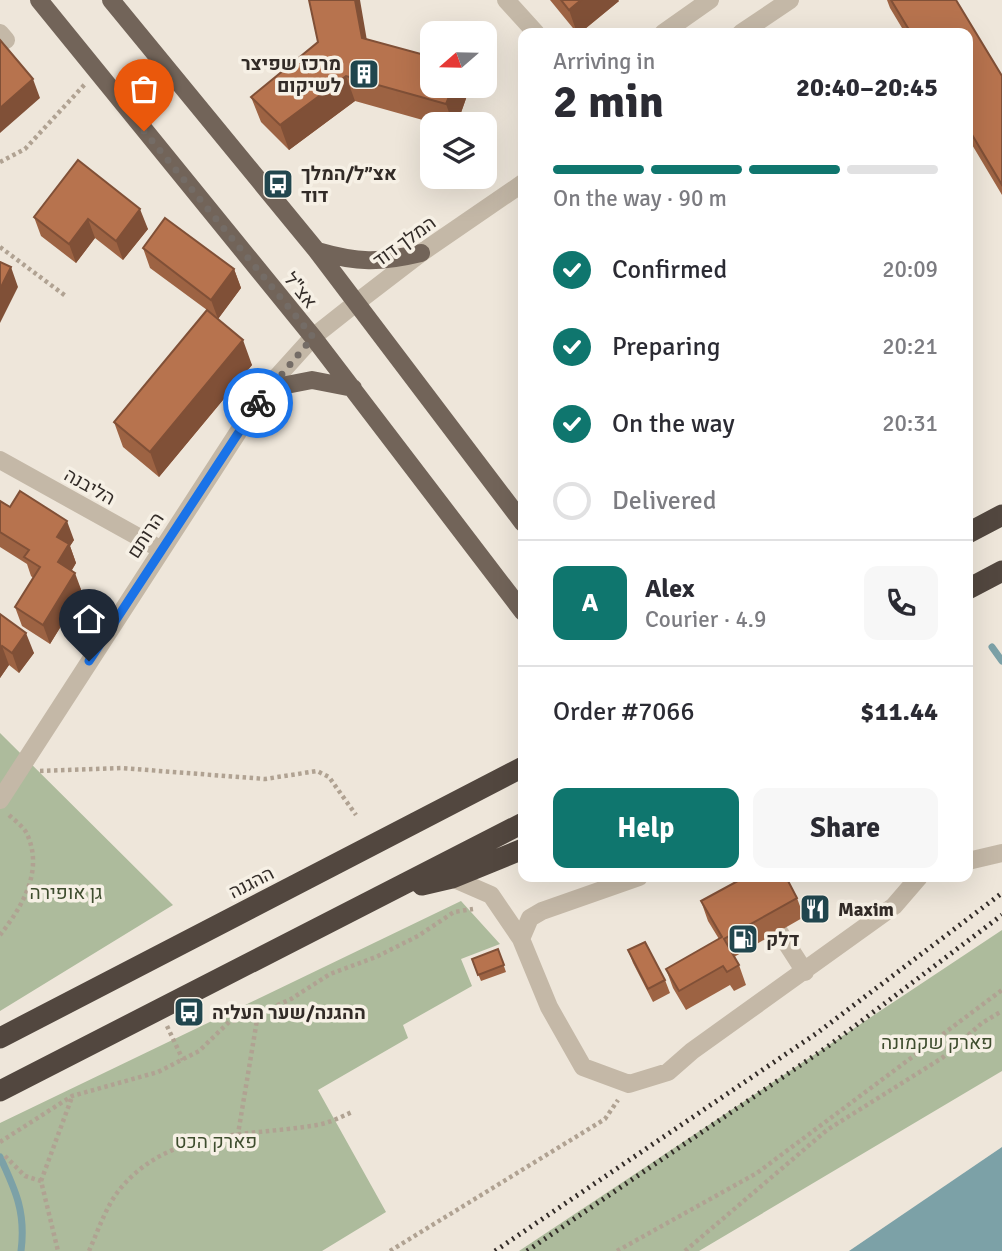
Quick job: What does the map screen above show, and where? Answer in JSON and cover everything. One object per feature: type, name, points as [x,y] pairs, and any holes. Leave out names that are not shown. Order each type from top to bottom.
[{"type":"highway","points":[[973,526],[1002,515]]},
{"type":"highway","points":[[973,530],[1002,515]]},
{"type":"highway","points":[[973,586],[1002,571]]},
{"type":"highway","name":"ההגנה","points":[[0,1038],[518,770]]},
{"type":"highway","points":[[0,1091],[518,826]]},
{"type":"highway","points":[[389,892],[452,878],[518,851]]},
{"type":"main road","name":"אצ\"ל","points":[[39,0],[313,337],[518,605]]},
{"type":"main road","name":"אצ\"ל","points":[[111,0],[317,251],[518,516]]},
{"type":"main road","points":[[317,251],[362,262],[387,262],[421,253]]},
{"type":"main road","points":[[266,389],[312,380],[353,388]]},
{"type":"street","points":[[506,0],[531,28]]},
{"type":"street","points":[[670,28],[710,0]]},
{"type":"street","points":[[748,28],[790,0]]},
{"type":"street","name":"המלך דוד","points":[[313,337],[421,253],[518,186]]},
{"type":"street","name":"הרותם","points":[[0,800],[266,389],[313,337]]},
{"type":"street","name":"הליבנה","points":[[0,460],[160,549]]},
{"type":"street","points":[[973,860],[1002,853]]},
{"type":"street","points":[[452,878],[491,895],[521,939],[549,1007],[583,1067],[629,1084],[668,1072],[692,1051],[894,906],[915,882]]},
{"type":"street","points":[[521,939],[530,918],[542,911],[625,882]]},
{"type":"street","points":[[747,882],[805,972]]},
{"type":"path","points":[[0,162],[25,149],[96,73]]},
{"type":"path","points":[[0,247],[67,297]]},
{"type":"path","points":[[18,772],[121,768],[265,779],[317,771],[329,777],[356,815]]},
{"type":"path","points":[[0,806],[27,832],[34,864],[23,906],[0,935]]},
{"type":"path","points":[[0,1142],[72,1096],[158,1072],[183,1060],[198,1051],[229,1022],[291,999],[330,974],[376,957],[418,936],[454,912],[497,905]]},
{"type":"path","points":[[617,1251],[757,1173],[1002,990]]},
{"type":"path","points":[[159,1010],[183,1060]]},
{"type":"path","points":[[685,1251],[827,1130],[942,1058],[982,1023],[1002,1011]]},
{"type":"path","points":[[238,1134],[258,1013]]},
{"type":"path","points":[[390,1251],[605,1119],[629,1084]]},
{"type":"path","points":[[58,1251],[41,1181],[72,1096]]},
{"type":"path","points":[[89,1251],[120,1189],[155,1158],[189,1142],[320,1124],[352,1112]]},
{"type":"path","points":[[5,1156],[25,1176],[41,1181]]},
{"type":"green space","name":"גן אופירה","points":[[0,733],[173,905],[0,1011]]},
{"type":"green space","name":"פארק הכט","points":[[461,901],[500,944],[461,959],[472,986],[403,1025],[408,1038],[318,1090],[386,1212],[322,1251],[0,1251],[0,1123]]},
{"type":"green space","name":"פארק שקמונה","points":[[1002,930],[1002,1071],[699,1251],[519,1251]]},
{"type":"water","points":[[1002,1147],[1002,1251],[849,1251]]},
{"type":"building","points":[[309,0],[355,0],[362,38],[420,54],[420,97],[346,76],[280,125],[251,97],[318,42]]},
{"type":"building","points":[[561,0],[581,0],[569,10]]},
{"type":"building","points":[[891,0],[956,0],[973,28],[908,28]]},
{"type":"building","points":[[973,28],[1002,76],[1002,185],[973,136]]},
{"type":"building","points":[[0,40],[33,79],[0,108]]},
{"type":"building","points":[[425,98],[448,98],[446,104]]},
{"type":"building","points":[[78,160],[140,209],[116,241],[88,219],[69,244],[34,217]]},
{"type":"building","points":[[165,218],[234,269],[211,300],[143,248]]},
{"type":"building","points":[[0,262],[11,267],[0,289]]},
{"type":"building","points":[[207,310],[243,340],[150,452],[114,422]]},
{"type":"building","points":[[20,491],[67,521],[57,537],[69,544],[58,562],[75,573],[43,625],[15,607],[40,567],[24,557],[29,550],[0,532],[0,501],[10,507]]},
{"type":"building","points":[[0,614],[26,633],[12,653],[2,646],[0,649]]},
{"type":"building","points":[[736,882],[789,882],[797,898],[724,939],[739,965],[727,972],[723,966],[679,991],[666,969],[722,937],[701,901]]},
{"type":"building","points":[[645,942],[665,980],[648,989],[628,950]]},
{"type":"building","points":[[498,949],[504,965],[478,975],[472,959]]},
{"type":"waterway","points":[[992,647],[1002,661]]},
{"type":"waterway","points":[[0,1157],[21,1214],[21,1251]]},
{"type":"railway","points":[[495,1251],[817,1033],[1002,893]]},
{"type":"railway","points":[[527,1251],[827,1047],[1002,915]]},
{"type":"way so far","points":[[144,131],[313,337],[266,389],[258,403]]},
{"type":"place","name":"מרכז שפיצר לשיקום","points":[[364,74]]},
{"type":"place","name":"אצ״ל/המלך דוד","points":[[278,184]]},
{"type":"place","name":"Maxim","points":[[815,909]]},
{"type":"place","name":"דלק","points":[[743,939]]},
{"type":"place","name":"ההגנה/שער העליה","points":[[189,1012]]},
{"type":"route","points":[[89,661],[258,403]]}]
